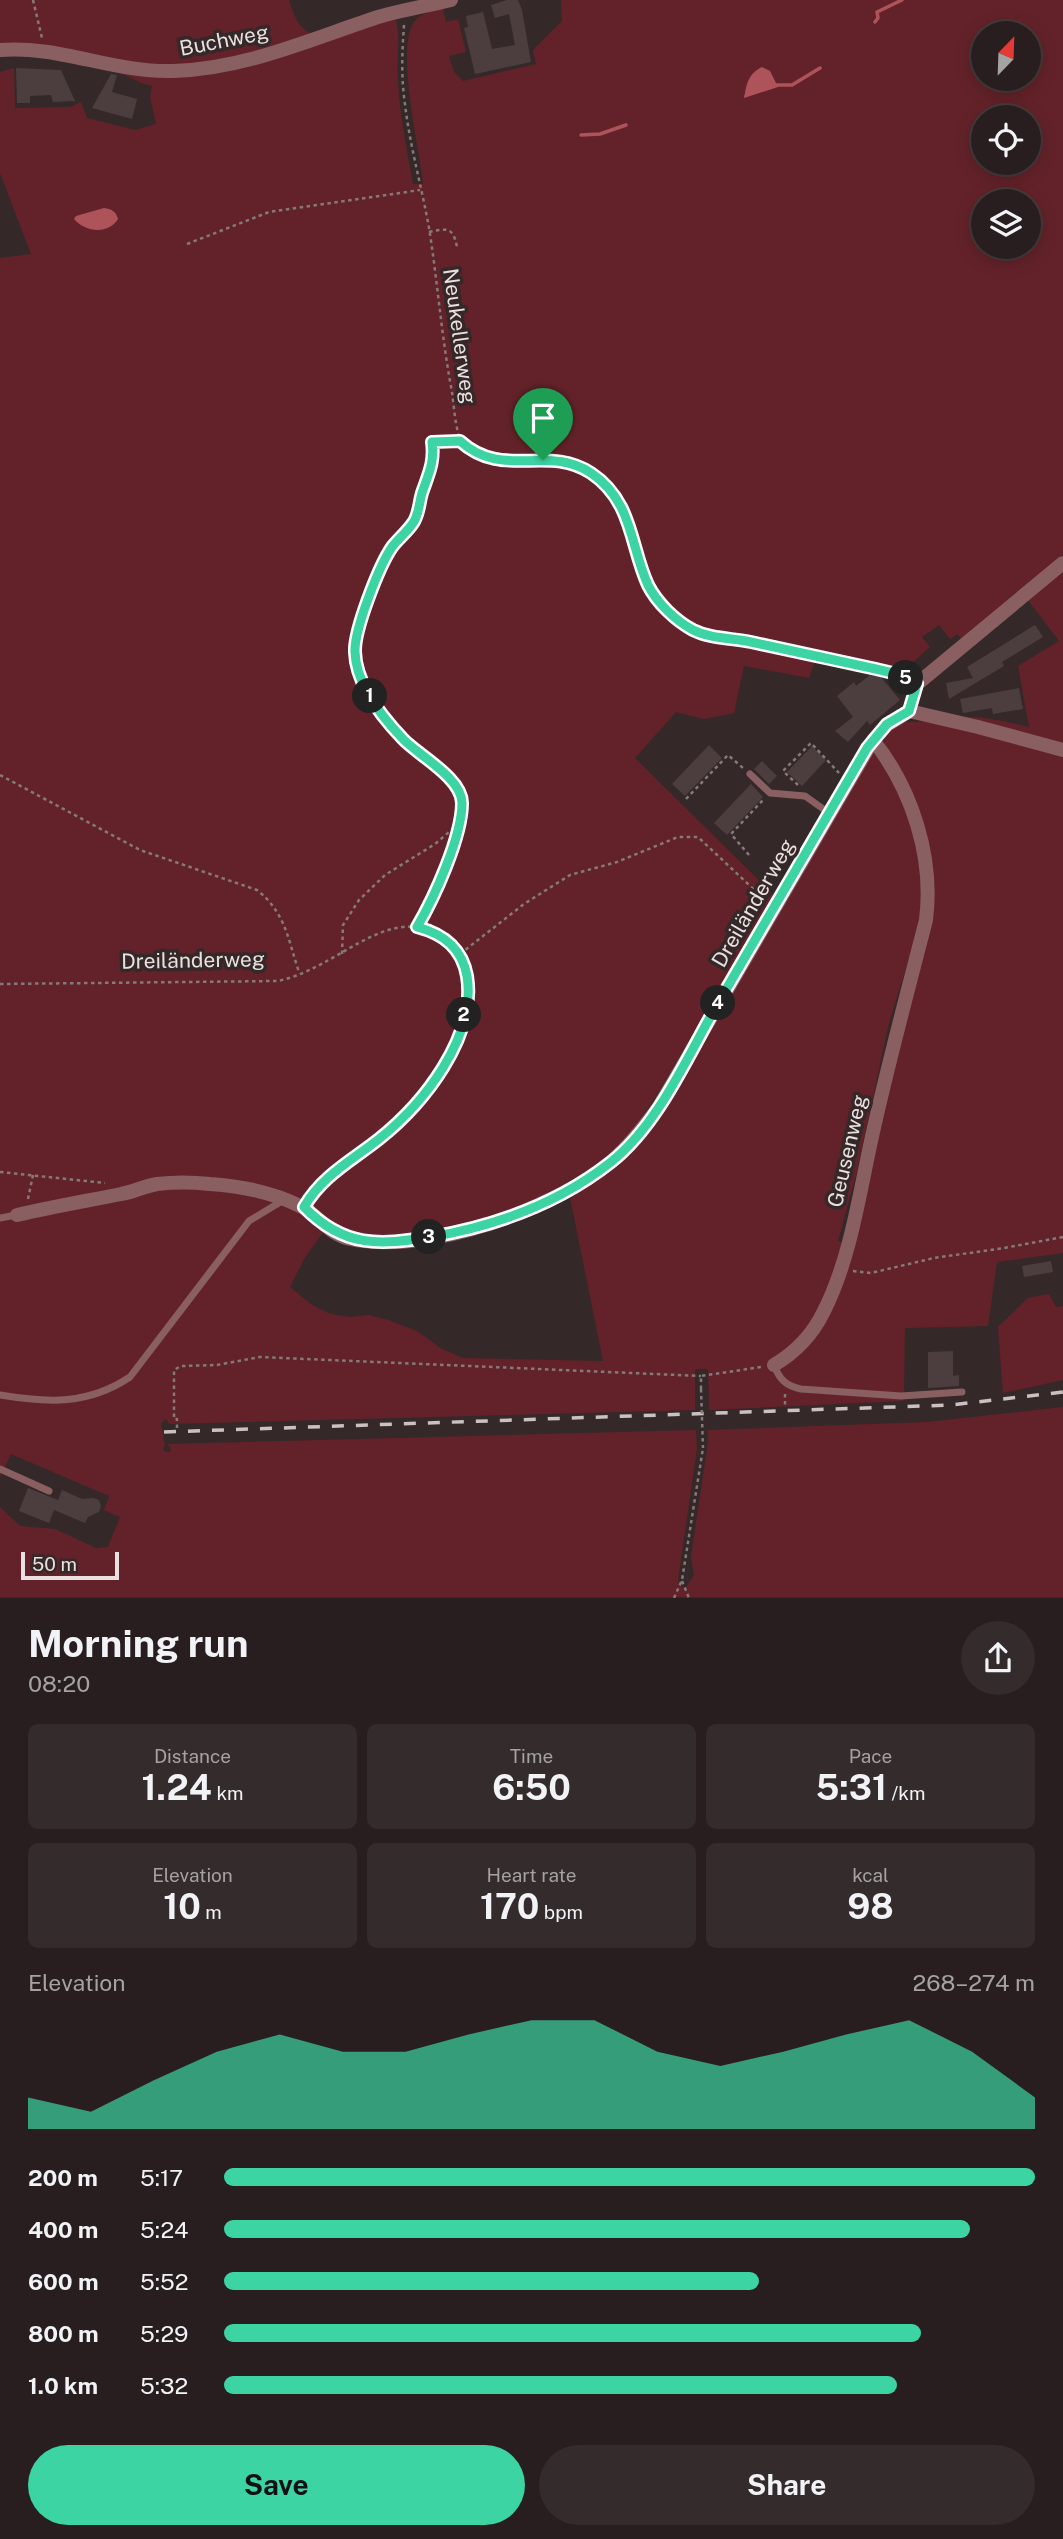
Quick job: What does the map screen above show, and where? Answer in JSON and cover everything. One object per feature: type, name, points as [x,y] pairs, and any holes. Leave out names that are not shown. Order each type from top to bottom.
[{"type":"street","name":"Buchweg","points":[[0,50],[45,50],[135,69],[199,70],[254,59],[381,16],[450,0]]},
{"type":"street","points":[[1063,563],[917,684],[909,711],[1063,750]]},
{"type":"street","name":"Dreiländerweg","points":[[304,1207],[327,1228],[347,1238],[376,1242],[416,1239],[466,1231],[524,1212],[570,1189],[611,1162],[636,1139],[663,1098],[873,740],[887,724],[909,711]]},
{"type":"street","name":"Geusenweg","points":[[774,1365],[802,1344],[815,1328],[834,1289],[926,920],[927,875],[917,825],[897,778],[873,740]]},
{"type":"street","points":[[17,1214],[127,1193],[156,1184],[186,1182],[237,1187],[304,1207]]},
{"type":"lane","points":[[750,774],[770,793],[805,796],[830,813]]},
{"type":"lane","points":[[0,1395],[58,1401],[111,1390],[130,1377],[249,1221],[283,1200]]},
{"type":"lane","points":[[0,1218],[17,1214]]},
{"type":"lane","points":[[774,1365],[785,1384],[801,1389],[901,1396],[962,1392]]},
{"type":"lane","points":[[0,1469],[49,1491]]},
{"type":"path","points":[[33,0],[45,50]]},
{"type":"path","name":"Neukellerweg","points":[[406,11],[402,81],[429,232],[460,441]]},
{"type":"path","points":[[187,244],[269,212],[420,190]]},
{"type":"path","points":[[429,232],[443,229],[451,231],[457,247]]},
{"type":"path","points":[[304,1207],[317,1186],[393,1126],[442,1070],[457,1040],[467,1005],[469,988],[460,954],[441,935],[417,927],[437,888],[458,824],[462,802],[459,790],[386,720],[371,699],[359,672],[355,652],[361,619],[391,548],[413,523],[419,509],[433,466],[432,442],[460,441],[473,453],[485,458],[559,461],[591,472],[614,495],[627,518],[648,585],[658,601],[692,629],[710,636],[747,641],[897,674],[917,684]]},
{"type":"path","points":[[805,796],[783,771],[811,743],[849,780]]},
{"type":"path","points":[[686,799],[728,755],[750,774]]},
{"type":"path","points":[[0,775],[140,850],[257,890],[271,901],[280,916],[299,972]]},
{"type":"path","points":[[749,855],[731,834],[770,793]]},
{"type":"path","points":[[342,954],[343,925],[373,884],[435,844],[458,824]]},
{"type":"path","points":[[460,954],[524,904],[570,875],[617,862],[678,837],[698,837],[775,908]]},
{"type":"path","name":"Dreiländerweg","points":[[0,984],[256,982],[291,978],[383,933],[403,927],[417,927]]},
{"type":"path","points":[[0,1172],[115,1184]]},
{"type":"path","points":[[33,1175],[28,1190],[33,1211]]},
{"type":"path","points":[[861,1273],[1063,1237]]},
{"type":"path","points":[[177,1428],[177,1419],[174,1419],[174,1370],[181,1366],[217,1365],[260,1357],[701,1377],[774,1365]]},
{"type":"path","points":[[674,1598],[681,1580],[703,1448],[701,1377]]},
{"type":"path","points":[[681,1580],[689,1598]]},
{"type":"shaded area","points":[[0,0],[289,0],[299,24],[311,34],[212,61],[174,65],[124,64],[0,48]]},
{"type":"shaded area","points":[[561,0],[1063,0],[1063,554],[964,642],[957,634],[950,639],[939,625],[922,637],[930,647],[902,672],[805,648],[805,655],[815,661],[809,678],[744,666],[734,713],[704,719],[676,712],[635,758],[776,897],[630,1136],[608,1159],[522,1208],[465,1226],[376,1239],[324,1231],[304,1259],[290,1287],[312,1305],[330,1314],[350,1317],[369,1315],[388,1320],[417,1331],[442,1349],[463,1358],[603,1361],[570,1197],[621,1160],[662,1112],[871,751],[878,753],[896,783],[915,832],[924,910],[889,1023],[856,1175],[838,1241],[851,1246],[931,909],[905,780],[884,744],[886,736],[889,730],[899,723],[964,717],[992,719],[1029,727],[1018,666],[1059,641],[1027,599],[1063,568],[1063,1253],[997,1262],[988,1326],[905,1328],[904,1394],[819,1389],[792,1383],[792,1390],[820,1394],[904,1397],[903,1401],[709,1410],[708,1369],[695,1369],[695,1410],[169,1424],[166,1419],[161,1423],[165,1445],[163,1449],[170,1452],[171,1448],[167,1444],[696,1430],[697,1449],[678,1580],[684,1590],[694,1575],[691,1557],[708,1430],[927,1422],[1063,1407],[1063,1597],[0,1597],[0,1507],[20,1526],[55,1529],[96,1548],[108,1547],[120,1517],[104,1510],[109,1496],[11,1454],[0,1477],[0,258],[31,254],[0,173],[0,72],[14,68],[15,108],[70,107],[81,102],[87,118],[135,130],[156,124],[150,97],[152,86],[113,69],[246,67],[388,19],[396,20],[398,81],[404,133],[413,184],[423,184],[408,76],[409,35],[414,22],[420,16],[443,9],[446,22],[458,19],[466,52],[449,56],[454,72],[463,81],[536,64],[533,50],[562,21]]},
{"type":"shaded area","points":[[762,67],[770,71],[778,87],[744,98],[751,76]]},
{"type":"shaded area","points":[[104,208],[113,211],[118,219],[108,228],[90,229],[74,219],[76,216]]},
{"type":"shaded area","points":[[1049,1294],[1056,1307],[1063,1306],[1063,1380],[1003,1393],[998,1327],[1028,1298]]},
{"type":"building","points":[[518,0],[522,10],[531,62],[475,74],[464,28],[468,27],[466,16],[483,12],[492,49],[515,45],[509,14],[495,18],[491,5]]},
{"type":"building","points":[[16,68],[61,70],[75,101],[53,102],[51,95],[30,96],[30,103],[17,103]]},
{"type":"building","points":[[111,74],[117,75],[112,92],[137,99],[132,119],[92,108]]},
{"type":"building","points":[[1035,625],[1043,637],[1002,662],[1004,666],[949,699],[946,683],[973,678],[967,667]]},
{"type":"building","points":[[870,675],[880,676],[900,700],[870,725],[867,721],[848,742],[835,731],[853,717],[837,696],[854,682],[856,686]]},
{"type":"building","points":[[1019,688],[1023,709],[993,714],[992,708],[963,713],[960,699]]},
{"type":"building","points":[[709,745],[722,758],[685,796],[672,784]]},
{"type":"building","points":[[812,746],[826,760],[802,786],[787,772]]},
{"type":"building","points":[[762,761],[777,776],[769,784],[754,769]]},
{"type":"building","points":[[751,784],[763,797],[727,835],[714,823]]},
{"type":"building","points":[[1051,1261],[1053,1272],[1024,1277],[1022,1266]]},
{"type":"building","points":[[953,1351],[953,1376],[959,1375],[959,1386],[928,1388],[928,1352]]},
{"type":"building","points":[[28,1488],[58,1500],[62,1490],[82,1499],[99,1500],[101,1506],[99,1512],[88,1517],[85,1523],[54,1510],[49,1523],[19,1511]]},
{"type":"waterway","points":[[875,22],[878,18],[877,12],[902,0]]},
{"type":"waterway","points":[[772,85],[792,85],[820,68]]},
{"type":"waterway","points":[[581,135],[600,134],[626,125]]},
{"type":"railway","points":[[164,1432],[951,1405],[1063,1392]]},
{"type":"route","points":[[460,441],[473,453],[485,458],[543,460],[573,464],[591,472],[614,495],[631,525],[648,585],[658,601],[692,629],[710,636],[747,641],[897,674],[917,684],[909,711],[887,724],[867,748],[658,1108],[636,1139],[611,1162],[570,1189],[524,1212],[466,1231],[416,1239],[376,1242],[347,1238],[327,1228],[304,1207],[317,1186],[393,1126],[442,1070],[457,1040],[469,988],[465,965],[452,944],[441,935],[417,927],[434,897],[453,844],[462,802],[459,790],[446,775],[404,740],[371,699],[359,672],[355,641],[371,593],[391,548],[413,523],[419,509],[433,466],[432,442],[460,441]]}]
